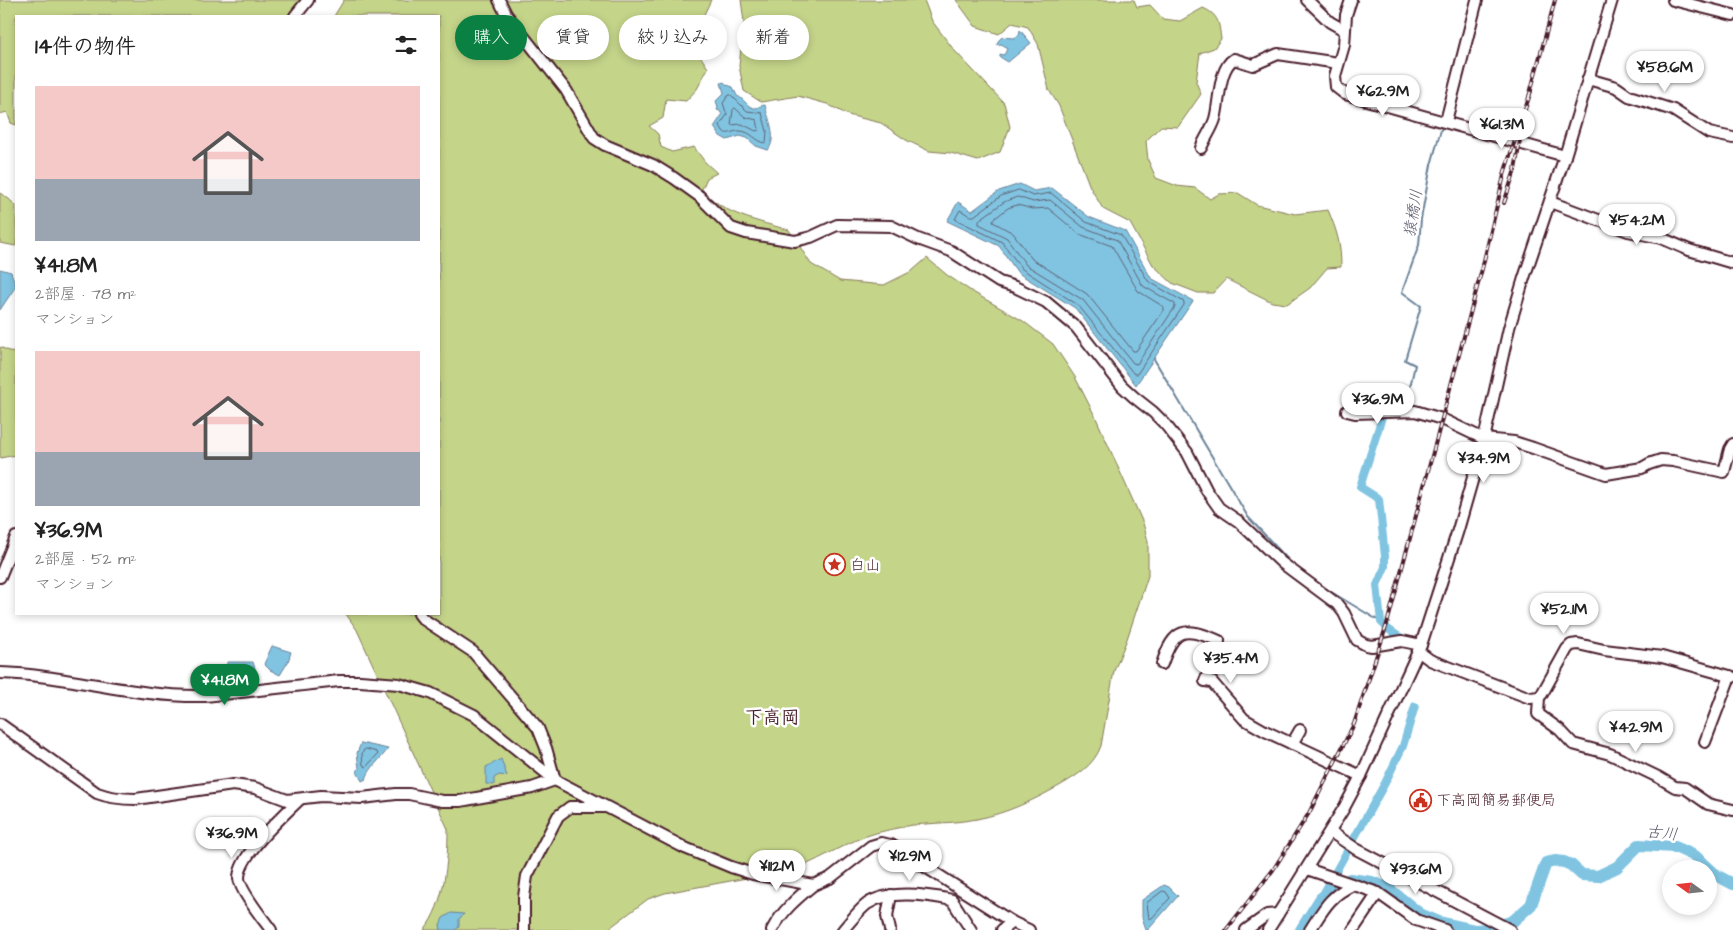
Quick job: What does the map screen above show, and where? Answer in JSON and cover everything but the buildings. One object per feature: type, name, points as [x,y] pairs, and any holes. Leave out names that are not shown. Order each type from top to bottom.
[{"type":"street","points":[[296,15],[308,0]]},
{"type":"street","points":[[500,0],[506,14],[566,90],[594,138],[605,145],[653,165],[674,178],[699,196],[731,228],[746,233],[795,241],[811,237],[837,225],[891,226],[918,239],[951,251],[999,282],[1015,287],[1046,302],[1076,327],[1122,386],[1165,424],[1187,452],[1207,491],[1219,508],[1238,521],[1282,563],[1337,604],[1344,613],[1357,640],[1366,646],[1402,641],[1419,648],[1430,660],[1525,697],[1535,699],[1539,697]]},
{"type":"street","points":[[1307,0],[1330,22],[1344,30]]},
{"type":"street","points":[[1351,0],[1346,15],[1344,45],[1335,76],[1336,87],[1344,94],[1565,156]]},
{"type":"street","points":[[1445,121],[1478,0]]},
{"type":"street","points":[[1268,930],[1331,832],[1361,776],[1419,648],[1458,530],[1484,438],[1524,278],[1565,156],[1612,0]]},
{"type":"street","points":[[1673,0],[1733,15]]},
{"type":"street","points":[[1201,148],[1215,121],[1223,75],[1229,62],[1234,59],[1253,65],[1278,54],[1338,63]]},
{"type":"street","points":[[1588,78],[1616,87],[1629,96],[1673,110],[1709,133],[1733,138]]},
{"type":"street","points":[[1550,202],[1628,231],[1661,238],[1689,250],[1733,263]]},
{"type":"street","points":[[1347,411],[1356,413],[1412,411],[1442,419],[1484,438],[1514,442],[1606,474],[1642,468],[1661,460],[1673,460],[1724,472],[1733,444]]},
{"type":"street","points":[[0,577],[15,540]]},
{"type":"street","points":[[420,615],[473,652],[538,728],[555,780]]},
{"type":"street","points":[[1162,664],[1167,648],[1174,636],[1185,632],[1206,636],[1219,641],[1216,655],[1205,681],[1212,682],[1244,719],[1361,776]]},
{"type":"street","points":[[1705,742],[1731,677],[1662,657],[1604,650],[1578,644],[1570,646],[1539,697],[1538,714],[1560,730],[1573,744],[1610,754],[1675,787],[1685,788],[1708,804],[1733,810]]},
{"type":"street","points":[[0,673],[36,676],[185,697],[339,681],[377,681],[399,684],[430,693],[474,714],[555,780],[686,848],[731,867],[754,874],[814,884]]},
{"type":"street","points":[[0,724],[97,793],[110,798],[136,799],[233,785],[255,788],[287,800],[332,795],[362,798],[409,794],[442,802],[460,801],[532,788],[555,780]]},
{"type":"street","points":[[1292,744],[1300,730]]},
{"type":"street","points":[[271,930],[241,887],[239,877],[242,865],[257,842],[299,800]]},
{"type":"street","points":[[524,930],[524,897],[527,876],[558,816],[570,807],[606,807]]},
{"type":"street","points":[[1331,832],[1356,849],[1510,930]]},
{"type":"street","points":[[772,930],[778,918],[814,884],[830,878],[871,846],[880,843],[891,845],[1012,922],[1029,930]]},
{"type":"street","points":[[1307,869],[1378,894],[1416,920],[1445,930]]},
{"type":"street","points":[[1310,930],[1329,901],[1336,894],[1352,885]]},
{"type":"street","points":[[1353,930],[1378,894]]},
{"type":"street","points":[[843,930],[868,904],[892,895],[917,895],[952,900],[971,930]]},
{"type":"street","points":[[890,930],[888,916],[892,895]]},
{"type":"street","points":[[1246,930],[1267,915],[1278,914]]},
{"type":"street","points":[[1002,930],[1012,922]]},
{"type":"green space","points":[[0,0],[304,0],[288,15],[15,15],[15,125],[11,123],[7,112],[0,114]]},
{"type":"green space","points":[[344,0],[711,0],[704,15],[619,15],[619,60],[703,60],[708,68],[697,89],[686,101],[666,99],[663,118],[649,126],[658,134],[661,147],[672,152],[694,147],[705,162],[717,173],[707,178],[702,189],[710,198],[742,216],[789,230],[811,264],[840,281],[884,285],[912,271],[927,258],[947,275],[1023,321],[1053,344],[1075,377],[1096,418],[1143,523],[1148,541],[1148,576],[1114,671],[1101,746],[1094,759],[1085,769],[1051,791],[999,813],[969,820],[913,825],[885,831],[855,840],[796,869],[665,893],[648,899],[607,930],[424,930],[437,907],[441,895],[446,868],[448,829],[357,630],[347,615],[440,615],[440,15],[335,15]]},
{"type":"green space","points":[[741,0],[924,0],[932,21],[954,50],[1004,103],[1010,127],[1000,152],[978,161],[951,153],[929,151],[906,140],[881,123],[848,115],[827,104],[798,96],[761,102],[744,91],[739,66],[740,60],[809,60],[809,15],[743,15]]},
{"type":"green space","points":[[956,0],[1134,0],[1137,7],[1150,5],[1163,19],[1180,21],[1203,8],[1208,11],[1217,20],[1221,39],[1214,48],[1200,53],[1196,82],[1201,94],[1178,127],[1161,126],[1146,141],[1148,160],[1156,178],[1177,186],[1195,188],[1210,199],[1219,194],[1238,193],[1257,205],[1295,214],[1328,210],[1338,238],[1341,267],[1327,268],[1310,288],[1287,304],[1272,302],[1226,279],[1213,293],[1198,293],[1172,283],[1153,265],[1130,223],[1103,209],[1090,187],[1059,106],[1049,90],[1038,44],[1028,27],[1012,23],[999,34],[975,26]]},
{"type":"green space","points":[[0,193],[15,205],[15,246],[0,243]]},
{"type":"green space","points":[[0,347],[15,354],[15,455],[0,458]]},
{"type":"water","points":[[1020,30],[1031,43],[1008,62],[1000,57],[1000,54],[1004,55],[1007,49],[1001,44],[997,45],[998,41],[1002,37],[1014,38],[1019,35]]},
{"type":"water","points":[[724,82],[733,87],[737,96],[751,107],[756,108],[765,105],[772,134],[771,145],[768,150],[756,146],[747,138],[740,136],[727,140],[720,136],[714,127],[722,115],[717,110],[716,101],[724,93],[721,83]]},
{"type":"water","points":[[1020,184],[1034,191],[1052,188],[1089,217],[1125,231],[1151,278],[1193,301],[1136,385],[1075,308],[1018,273],[999,246],[947,221],[958,202],[972,211],[999,191]]},
{"type":"water","points":[[0,269],[11,272],[15,288],[0,310]]},
{"type":"water","points":[[272,646],[291,652],[288,662],[280,675],[270,670],[264,664]]},
{"type":"water","points":[[227,662],[253,662],[258,678],[252,676],[249,681],[236,683],[226,675]]},
{"type":"water","points":[[361,743],[388,749],[366,779],[362,781],[357,772],[359,768],[357,753]]},
{"type":"water","points":[[501,759],[507,776],[499,775],[494,778],[494,785],[486,784],[486,767]]},
{"type":"water","points":[[1164,885],[1169,887],[1178,896],[1146,930],[1142,917],[1142,900]]},
{"type":"water","points":[[451,913],[464,914],[459,919],[459,927],[455,930],[441,930],[440,925],[443,918]]},
{"type":"waterway","name":"猿橋川","points":[[1412,407],[1410,387],[1415,365],[1405,360],[1421,306],[1402,292],[1419,245],[1421,219],[1431,165],[1442,126]]},
{"type":"waterway","points":[[1154,359],[1248,517],[1295,567]]},
{"type":"waterway","points":[[1389,414],[1383,414],[1360,487],[1379,499],[1385,556],[1385,567],[1377,585],[1381,622],[1401,638]]},
{"type":"waterway","points":[[1323,587],[1381,622]]},
{"type":"waterway","points":[[1321,898],[1385,783],[1403,746],[1415,706]]},
{"type":"waterway","name":"古川","points":[[1301,930],[1321,898],[1350,879],[1372,882],[1389,889],[1420,914],[1439,922],[1475,930],[1490,929],[1513,921],[1531,905],[1546,863],[1564,862],[1571,865],[1582,875],[1598,876],[1617,867],[1639,845],[1675,847],[1695,856],[1716,875],[1733,884]]},
{"type":"railway","points":[[1529,97],[1555,0]]},
{"type":"railway","points":[[1226,930],[1273,870],[1309,813],[1354,724],[1387,624],[1482,269],[1505,171],[1531,91]]},
{"type":"railway","points":[[1504,203],[1515,170],[1520,141]]},
{"type":"place","name":"白山","points":[[834,565]]},
{"type":"place","name":"下高岡簡易郵便局","points":[[1420,800]]},
{"type":"district","name":"下高岡","points":[[772,717]]}]
